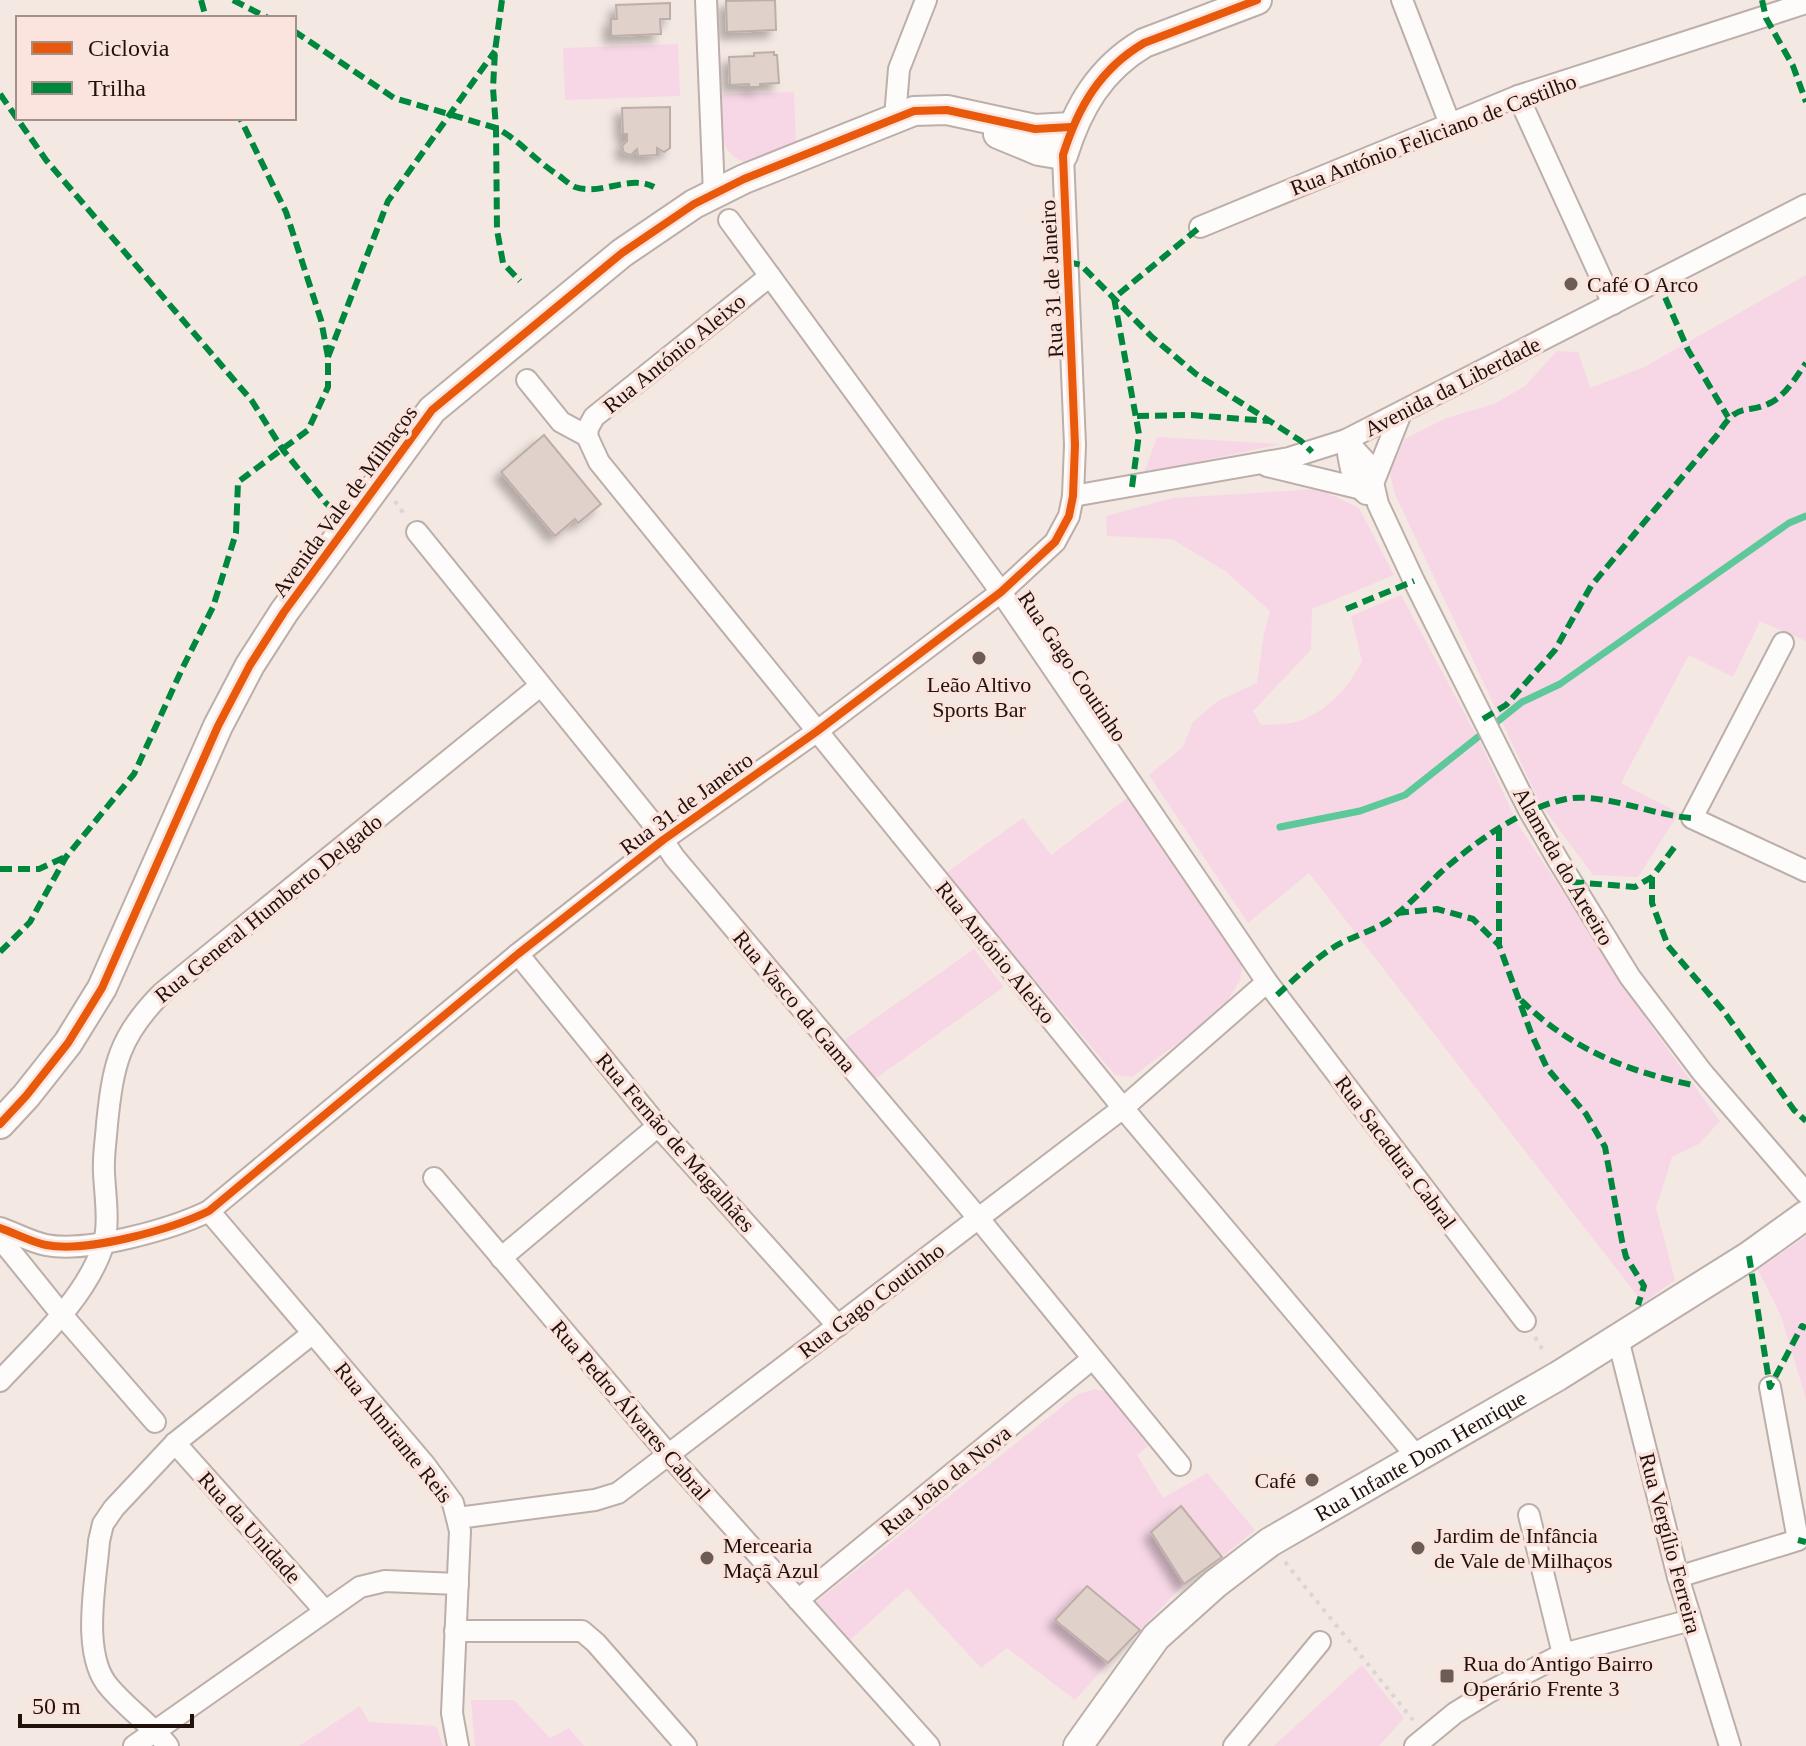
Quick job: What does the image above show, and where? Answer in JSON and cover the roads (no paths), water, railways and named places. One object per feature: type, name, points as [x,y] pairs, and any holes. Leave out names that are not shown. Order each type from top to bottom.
[{"type":"street","points":[[706,0],[714,194]]},
{"type":"street","points":[[895,117],[899,69],[926,0]]},
{"type":"street","points":[[1063,155],[1071,127],[1095,85],[1129,51],[1257,0]]},
{"type":"street","points":[[1402,0],[1450,124]]},
{"type":"street","name":"Rua António Feliciano de Castilho","points":[[1200,227],[1518,96],[1806,3]]},
{"type":"street","points":[[1518,96],[1613,304]]},
{"type":"street","name":"Avenida Vale de Milhaços","points":[[0,1124],[46,1072],[88,1013],[116,960],[218,726],[284,612],[414,432],[451,393],[622,253],[714,194],[914,111],[931,109],[1035,129],[1071,127]]},
{"type":"street","name":"Avenida Vale de Milhaços","points":[[963,114],[1007,139],[1039,151],[1063,155]]},
{"type":"street","name":"Rua 31 de Janeiro","points":[[0,1228],[46,1245],[77,1246],[177,1225],[209,1211],[518,954],[663,840],[816,732],[1001,592],[1055,542],[1069,516],[1073,496],[1074,393],[1063,155]]},
{"type":"street","name":"Avenida da Liberdade","points":[[1073,496],[1259,464],[1312,452],[1346,440],[1806,205]]},
{"type":"street","name":"Rua Gago Coutinho","points":[[458,1518],[603,1498],[625,1489],[1123,1108],[1267,982],[1001,592],[729,220]]},
{"type":"street","name":"Rua António Aleixo","points":[[770,276],[594,417],[587,436],[599,462],[1123,1108],[1418,1458]]},
{"type":"street","name":"Rua António Aleixo","points":[[527,380],[561,422],[587,436]]},
{"type":"street","points":[[1366,484],[1401,413]]},
{"type":"street","name":"Alameda do Areeiro","points":[[1346,440],[1364,457],[1366,484],[1529,810],[1630,977],[1702,1072],[1806,1193]]},
{"type":"street","name":"Alameda do Areeiro","points":[[1259,464],[1366,484]]},
{"type":"street","name":"Rua Vasco da Gama","points":[[417,532],[650,820],[674,857],[979,1219],[1180,1465]]},
{"type":"street","points":[[1783,643],[1692,818],[1806,871]]},
{"type":"street","name":"Rua General Humberto Delgado","points":[[104,1241],[104,1164],[111,1086],[117,1058],[140,1015],[162,993],[540,686]]},
{"type":"street","name":"Rua Fernão de Magalhães","points":[[518,954],[658,1126],[838,1326]]},
{"type":"street","name":"Rua Sacadura Cabral","points":[[1267,982],[1525,1321]]},
{"type":"street","points":[[501,1258],[658,1126]]},
{"type":"street","name":"Rua Pedro Álvares Cabral","points":[[434,1178],[668,1454],[929,1746]]},
{"type":"street","name":"Rua Almirante Reis","points":[[209,1211],[444,1487],[458,1518],[460,1546],[452,1713],[458,1746]]},
{"type":"street","name":"Rua Infante Dom Henrique","points":[[1078,1746],[1156,1637],[1215,1584],[1270,1542],[1558,1376],[1749,1256],[1806,1215]]},
{"type":"street","points":[[0,1238],[155,1422]]},
{"type":"street","points":[[0,1381],[62,1315],[96,1263],[104,1241]]},
{"type":"street","points":[[162,1739],[109,1688],[100,1674],[94,1655],[98,1556],[103,1524],[114,1508],[175,1443],[313,1333]]},
{"type":"street","name":"Rua Vergílio Ferreira","points":[[1618,1339],[1678,1577],[1730,1746]]},
{"type":"street","name":"Rua João da Nova","points":[[798,1600],[1092,1359]]},
{"type":"street","points":[[1678,1577],[1798,1540],[1770,1387]]},
{"type":"street","name":"Rua da Unidade","points":[[175,1443],[325,1611]]},
{"type":"street","points":[[1529,1515],[1563,1654]]},
{"type":"street","points":[[134,1746],[162,1739],[360,1587],[373,1583],[458,1584]]},
{"type":"street","points":[[1421,1741],[1489,1692],[1563,1654],[1691,1620]]},
{"type":"street","points":[[455,1631],[582,1631],[686,1746]]},
{"type":"street","points":[[1234,1746],[1320,1642]]},
{"type":"waterway","points":[[1280,827],[1360,811],[1405,795],[1522,702],[1560,684],[1789,523],[1806,516]]},
{"type":"place","name":"Café O Arco","points":[[1571,284]]},
{"type":"place","name":"Leão Altivo Sports Bar","points":[[979,658]]},
{"type":"place","name":"Café","points":[[1312,1480]]},
{"type":"place","name":"Jardim de Infância de Vale de Milhaços","points":[[1418,1548]]},
{"type":"place","name":"Mercearia Maçã Azul","points":[[707,1558]]},
{"type":"place","name":"Rua do Antigo Bairro Operário Frente 3","points":[[1447,1676]]}]
